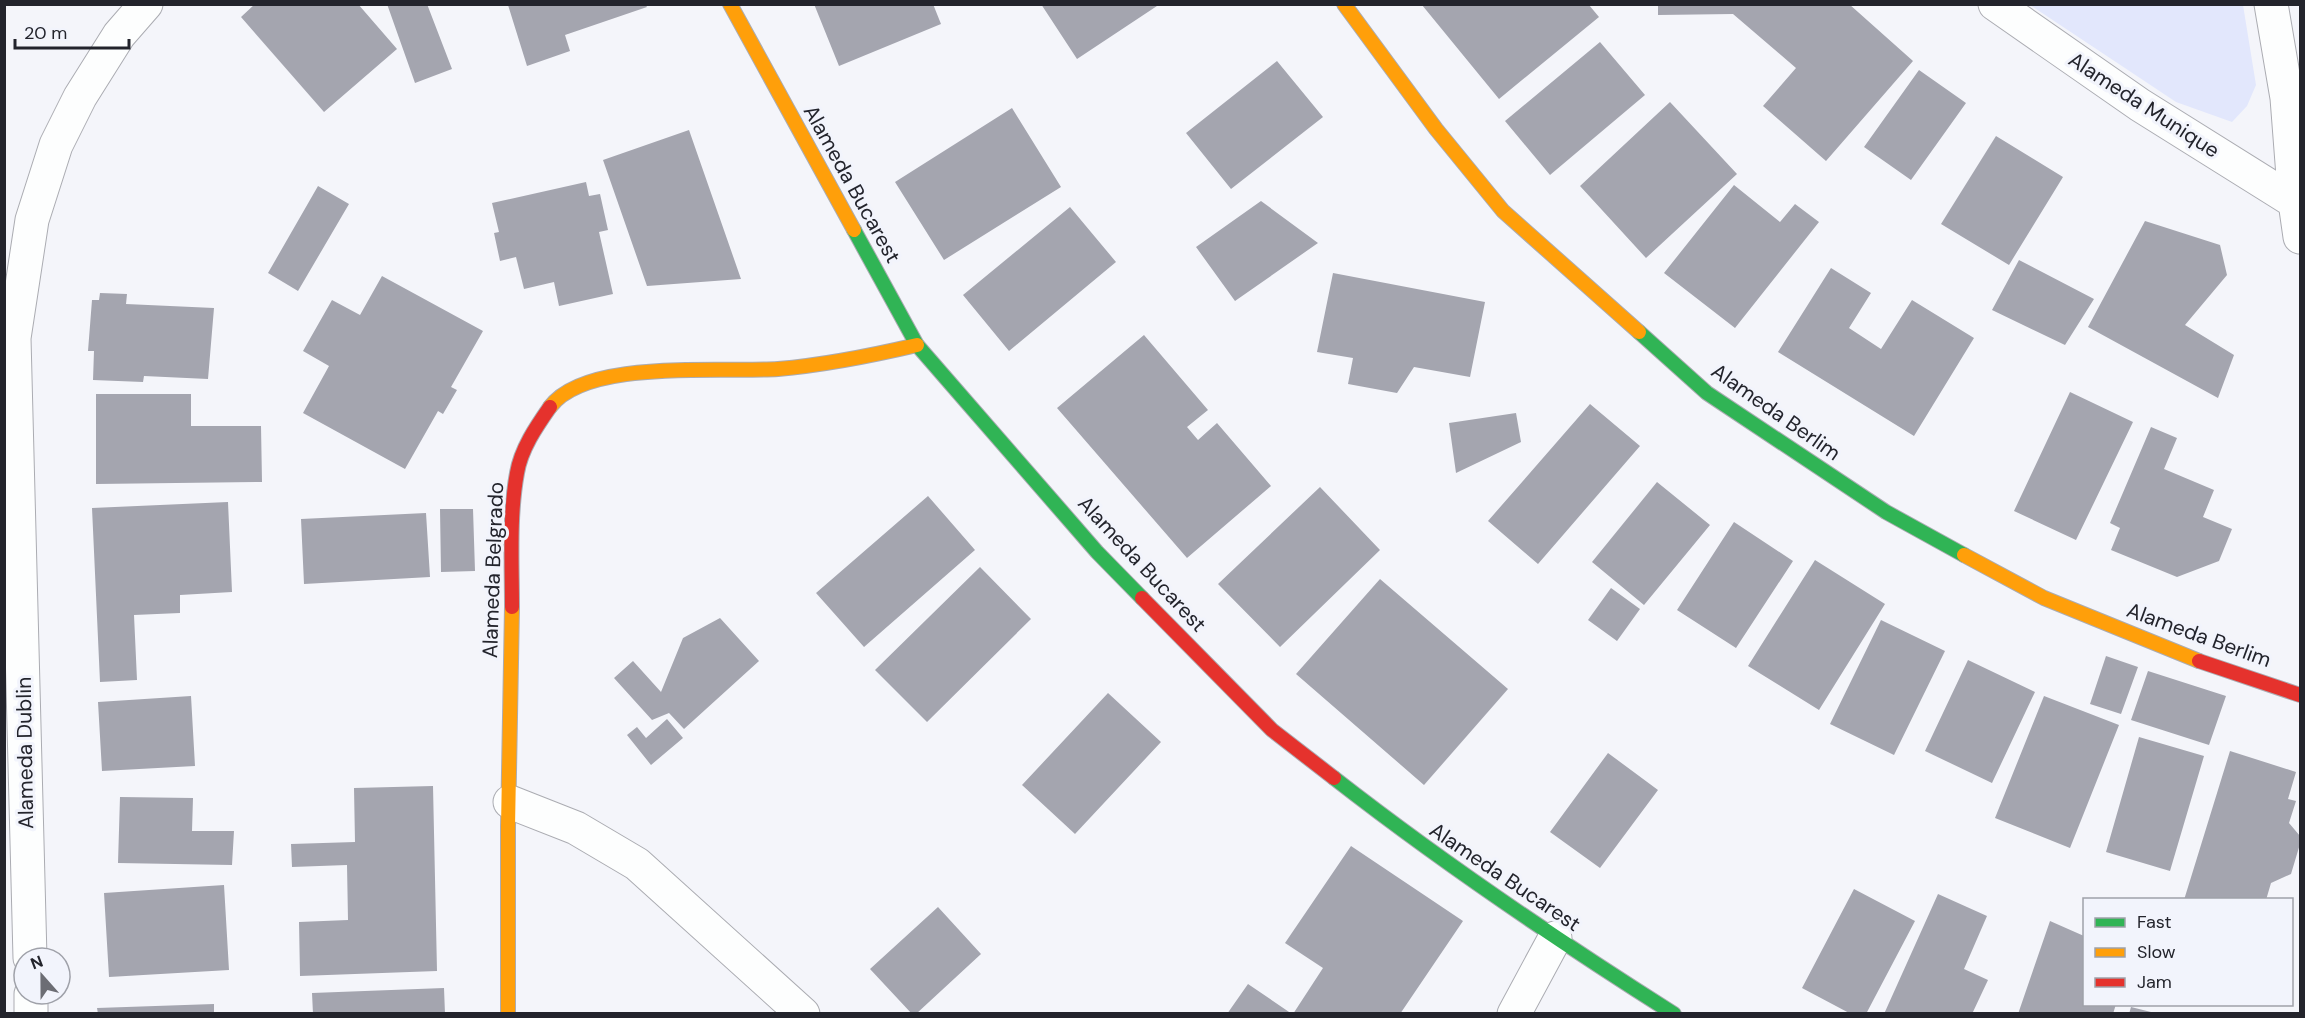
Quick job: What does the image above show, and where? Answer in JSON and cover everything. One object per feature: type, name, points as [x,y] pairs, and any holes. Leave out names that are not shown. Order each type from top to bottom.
[{"type":"street","name":"Alameda Dublin","points":[[30,946],[14,338],[32,220],[56,145],[80,97],[119,35],[146,4]]},
{"type":"street","name":"Alameda Bucarest","points":[[730,4],[917,345],[1097,552],[1272,730],[1415,842],[1556,938],[1674,1014]]},
{"type":"street","name":"Alameda Berlim","points":[[1344,4],[1436,129],[1503,211],[1707,393],[1886,512],[2044,598],[2197,660],[2301,694]]},
{"type":"street","name":"Alameda Munique","points":[[1995,4],[2140,105],[2295,202]]},
{"type":"street","points":[[2271,4],[2287,98],[2295,202],[2301,237]]},
{"type":"street","name":"Alameda Belgrado","points":[[508,1014],[506,889],[510,802],[513,516],[517,471],[532,432],[556,399],[598,378],[626,374],[776,369],[838,363],[917,345]]},
{"type":"street","points":[[510,802],[576,828],[637,864],[803,1014]]},
{"type":"street","points":[[1514,1014],[1556,938]]},
{"type":"shaded area","points":[[2030,5],[2243,5],[2256,85],[2247,106],[2232,122],[2176,102]]},
{"type":"building","points":[[255,4],[358,4],[397,49],[324,112],[241,17]]},
{"type":"building","points":[[387,4],[427,4],[452,69],[415,83]]},
{"type":"building","points":[[645,4],[647,7],[565,35],[570,51],[527,66],[508,5]]},
{"type":"building","points":[[814,4],[933,4],[941,24],[839,66]]},
{"type":"building","points":[[1041,4],[1160,4],[1077,59]]},
{"type":"building","points":[[1658,4],[1849,4],[1913,61],[1826,161],[1763,106],[1796,68],[1733,14],[1658,15]]},
{"type":"building","points":[[1422,5],[1589,5],[1599,17],[1499,99]]},
{"type":"building","points":[[1600,42],[1645,95],[1550,175],[1505,121]]},
{"type":"building","points":[[1277,61],[1323,117],[1231,189],[1186,133]]},
{"type":"building","points":[[1919,70],[1966,103],[1911,180],[1864,147]]},
{"type":"building","points":[[1670,102],[1737,174],[1646,258],[1580,186]]},
{"type":"building","points":[[1012,108],[1061,187],[944,260],[895,182]]},
{"type":"building","points":[[689,130],[741,279],[647,286],[603,160]]},
{"type":"building","points":[[1996,136],[2063,177],[2009,265],[1941,224]]},
{"type":"building","points":[[586,182],[589,196],[600,194],[608,230],[599,232],[613,294],[559,306],[554,282],[524,289],[516,257],[500,261],[494,233],[499,232],[492,203]]},
{"type":"building","points":[[1734,185],[1780,222],[1795,204],[1819,222],[1735,328],[1664,273]]},
{"type":"building","points":[[318,186],[349,204],[298,291],[268,273]]},
{"type":"building","points":[[1261,201],[1318,243],[1235,301],[1196,247]]},
{"type":"building","points":[[1070,207],[1116,262],[1009,351],[963,295]]},
{"type":"building","points":[[2145,221],[2220,245],[2227,275],[2185,325],[2234,355],[2218,398],[2088,327]]},
{"type":"building","points":[[2019,260],[2094,299],[2065,345],[1992,310]]},
{"type":"building","points":[[1831,268],[1871,293],[1849,328],[1881,349],[1912,300],[1974,338],[1914,436],[1778,352]]},
{"type":"building","points":[[1333,273],[1485,302],[1470,377],[1414,367],[1397,393],[1348,384],[1353,358],[1317,352]]},
{"type":"building","points":[[382,276],[483,331],[451,387],[457,390],[443,414],[438,411],[405,469],[303,413],[329,366],[303,351],[332,300],[360,315]]},
{"type":"building","points":[[100,293],[127,294],[126,304],[214,308],[208,379],[144,376],[143,382],[93,380],[94,351],[88,351],[92,300],[99,300]]},
{"type":"building","points":[[1144,335],[1208,410],[1187,427],[1198,440],[1217,423],[1271,486],[1187,558],[1057,408]]},
{"type":"building","points":[[2070,392],[2133,422],[2076,540],[2014,511]]},
{"type":"building","points":[[96,394],[191,394],[191,426],[261,426],[262,482],[96,484]]},
{"type":"building","points":[[1590,404],[1640,446],[1538,564],[1488,521]]},
{"type":"building","points":[[1516,413],[1521,442],[1456,473],[1449,423]]},
{"type":"building","points":[[2151,427],[2177,438],[2164,469],[2214,490],[2203,517],[2232,529],[2219,561],[2177,577],[2111,550],[2120,528],[2110,523]]},
{"type":"building","points":[[1657,482],[1710,525],[1644,605],[1592,562]]},
{"type":"building","points":[[1320,487],[1380,550],[1280,647],[1218,584]]},
{"type":"building","points":[[928,496],[975,550],[864,647],[816,593]]},
{"type":"building","points":[[228,502],[232,592],[180,595],[180,613],[134,615],[137,680],[100,682],[92,508]]},
{"type":"building","points":[[440,509],[473,509],[475,571],[441,572]]},
{"type":"building","points":[[426,513],[430,577],[304,584],[301,519]]},
{"type":"building","points":[[1734,522],[1793,561],[1736,648],[1677,610]]},
{"type":"building","points":[[1815,560],[1885,604],[1819,710],[1748,666]]},
{"type":"building","points":[[980,567],[1031,619],[927,722],[875,670]]},
{"type":"building","points":[[1380,579],[1508,689],[1424,785],[1296,674]]},
{"type":"building","points":[[1611,588],[1640,609],[1617,641],[1588,620]]},
{"type":"building","points":[[720,618],[759,661],[684,729],[669,713],[652,720],[614,678],[633,661],[661,692],[683,638]]},
{"type":"building","points":[[1881,620],[1945,651],[1894,755],[1830,724]]},
{"type":"building","points":[[2106,656],[2138,667],[2121,714],[2090,704]]},
{"type":"building","points":[[1968,660],[2035,692],[1992,783],[1925,751]]},
{"type":"building","points":[[2148,671],[2226,696],[2209,745],[2131,720]]},
{"type":"building","points":[[1108,693],[1161,742],[1075,834],[1022,785]]},
{"type":"building","points":[[191,696],[195,766],[102,771],[98,702]]},
{"type":"building","points":[[2044,696],[2119,725],[2070,848],[1995,818]]},
{"type":"building","points":[[667,719],[683,738],[651,765],[627,735],[637,727],[646,738]]},
{"type":"building","points":[[2139,737],[2204,756],[2170,871],[2106,852]]},
{"type":"building","points":[[2230,751],[2296,772],[2288,799],[2296,801],[2289,823],[2300,836],[2300,844],[2291,874],[2271,883],[2267,898],[2185,898]]},
{"type":"building","points":[[1608,753],[1658,790],[1600,868],[1550,832]]},
{"type":"building","points":[[433,786],[437,971],[300,976],[299,922],[348,920],[347,865],[292,867],[291,844],[355,842],[354,788]]},
{"type":"building","points":[[120,797],[193,798],[192,831],[234,831],[232,865],[118,863]]},
{"type":"building","points":[[1351,846],[1463,921],[1400,1014],[1293,1014],[1323,968],[1285,943]]},
{"type":"building","points":[[224,885],[229,970],[109,977],[104,893]]},
{"type":"building","points":[[1854,889],[1915,921],[1866,1014],[1851,1014],[1802,988]]},
{"type":"building","points":[[1938,894],[1987,916],[1964,969],[1988,980],[1972,1014],[1884,1014]]},
{"type":"building","points":[[938,907],[981,954],[916,1014],[912,1014],[870,969]]},
{"type":"building","points":[[2050,921],[2083,936],[2083,1006],[2115,1006],[2113,1014],[2018,1014]]},
{"type":"building","points":[[1248,984],[1292,1014],[1227,1014]]},
{"type":"building","points":[[444,988],[445,1014],[313,1014],[312,993]]},
{"type":"building","points":[[214,1004],[214,1014],[98,1014],[97,1008]]},
{"type":"building","points":[[2131,1007],[2155,1013],[2155,1014],[2129,1014]]},
{"type":"traffic: fast","points":[[854,230],[917,345],[1097,552],[1142,598]]},
{"type":"traffic: fast","points":[[1639,332],[1707,393],[1886,512],[1964,555]]},
{"type":"traffic: fast","points":[[1334,778],[1501,900],[1674,1014]]},
{"type":"traffic: slow","points":[[730,4],[854,230]]},
{"type":"traffic: slow","points":[[1344,4],[1436,129],[1503,211],[1639,332]]},
{"type":"traffic: slow","points":[[550,407],[568,391],[593,381],[623,374],[656,371],[778,369],[848,360],[917,345]]},
{"type":"traffic: slow","points":[[1964,555],[2044,598],[2199,661]]},
{"type":"traffic: slow","points":[[508,1014],[508,827],[512,607]]},
{"type":"traffic: jam","points":[[512,607],[512,523],[517,473],[534,430],[550,407]]},
{"type":"traffic: jam","points":[[1142,598],[1272,730],[1334,778]]},
{"type":"traffic: jam","points":[[2199,661],[2300,695]]}]
